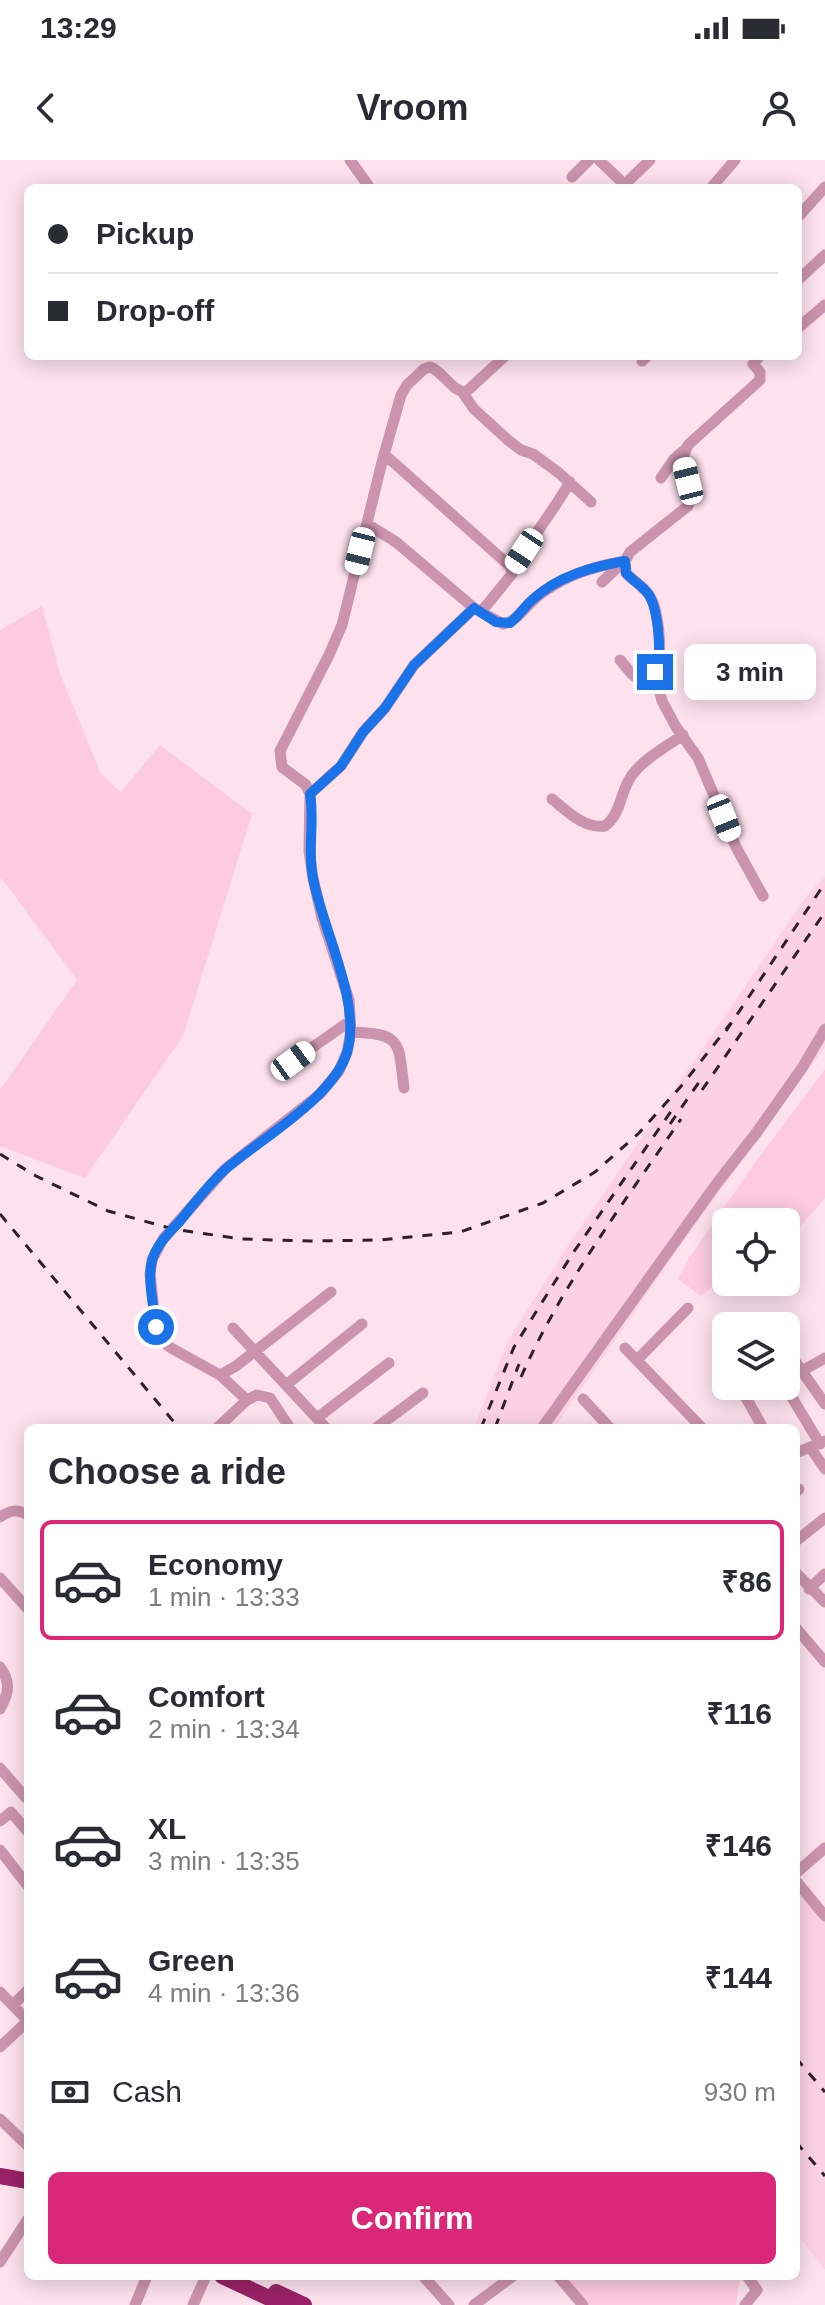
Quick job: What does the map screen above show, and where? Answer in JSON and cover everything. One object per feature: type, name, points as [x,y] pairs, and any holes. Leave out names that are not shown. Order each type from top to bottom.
[{"type":"highway","points":[[0,2176],[24,2180]]},
{"type":"highway","points":[[0,2184],[24,2188]]},
{"type":"highway","points":[[231,2280],[284,2305]]},
{"type":"highway","points":[[251,2280],[304,2305]]},
{"type":"street","points":[[350,160],[367,184]]},
{"type":"street","points":[[572,177],[589,160]]},
{"type":"street","points":[[599,160],[621,184]]},
{"type":"street","points":[[625,184],[650,160]]},
{"type":"street","points":[[714,184],[735,160]]},
{"type":"street","points":[[802,213],[825,187]]},
{"type":"street","points":[[802,276],[825,255]]},
{"type":"street","points":[[802,325],[825,305]]},
{"type":"street","points":[[463,393],[472,389],[499,360]]},
{"type":"street","points":[[661,478],[674,459],[760,380],[760,372],[753,364],[756,360]]},
{"type":"street","points":[[247,1400],[220,1375],[171,1348],[158,1334],[150,1274],[152,1260],[163,1239],[225,1169],[320,1094],[339,1071],[347,1052],[351,1027],[349,1000],[322,918],[313,878],[309,851],[310,794],[306,785],[282,767],[280,751],[342,625],[401,395],[424,369],[439,370],[463,393],[474,409],[508,440],[533,454],[591,502]]},
{"type":"street","points":[[602,582],[625,561],[630,552],[688,506],[690,493],[682,460],[683,451]]},
{"type":"street","points":[[384,454],[512,569]]},
{"type":"street","points":[[310,794],[341,766],[414,665],[478,610],[512,574],[512,569],[570,482]]},
{"type":"street","points":[[367,524],[396,542],[496,622],[510,623],[532,599],[589,567],[625,561]]},
{"type":"street","points":[[620,660],[636,678],[641,679],[655,672],[660,654],[654,606],[644,588],[626,573],[625,561]]},
{"type":"street","points":[[655,672],[662,701],[698,758],[736,847],[763,896]]},
{"type":"street","points":[[552,799],[576,818],[592,826],[605,826],[615,815],[631,776],[683,735]]},
{"type":"street","points":[[293,1061],[351,1027],[394,1040],[399,1048],[404,1088]]},
{"type":"street","points":[[545,1424],[802,1068],[825,1029]]},
{"type":"street","points":[[220,1375],[331,1292]]},
{"type":"street","points":[[637,1360],[688,1308]]},
{"type":"street","points":[[286,1385],[362,1324]]},
{"type":"street","points":[[233,1328],[322,1424]]},
{"type":"street","points":[[625,1348],[698,1424]]},
{"type":"street","points":[[802,1371],[825,1358]]},
{"type":"street","points":[[317,1418],[389,1363]]},
{"type":"street","points":[[800,1368],[825,1404]]},
{"type":"street","points":[[381,1424],[423,1393]]},
{"type":"street","points":[[221,1424],[247,1400],[257,1395],[270,1398],[287,1424]]},
{"type":"street","points":[[583,1399],[606,1424]]},
{"type":"street","points":[[747,1400],[761,1424]]},
{"type":"street","points":[[793,1400],[818,1444],[825,1469]]},
{"type":"street","points":[[0,1517],[13,1510],[24,1513]]},
{"type":"street","points":[[800,1538],[825,1518]]},
{"type":"street","points":[[809,1589],[825,1574]]},
{"type":"street","points":[[0,1578],[24,1605]]},
{"type":"street","points":[[800,1578],[825,1602]]},
{"type":"street","points":[[800,1633],[825,1662]]},
{"type":"street","points":[[0,1667],[8,1684],[0,1709]]},
{"type":"street","points":[[0,1768],[24,1794]]},
{"type":"street","points":[[0,1821],[24,1800]]},
{"type":"street","points":[[11,1812],[24,1827]]},
{"type":"street","points":[[800,1870],[825,1848]]},
{"type":"street","points":[[0,1850],[24,1881]]},
{"type":"street","points":[[800,1886],[825,1916]]},
{"type":"street","points":[[0,1992],[24,2017]]},
{"type":"street","points":[[13,2005],[24,1994]]},
{"type":"street","points":[[0,2047],[24,2026]]},
{"type":"street","points":[[0,2119],[24,2142]]},
{"type":"street","points":[[0,2262],[24,2225]]},
{"type":"street","points":[[135,2305],[145,2280]]},
{"type":"street","points":[[193,2305],[204,2280]]},
{"type":"street","points":[[427,2280],[449,2305]]},
{"type":"street","points":[[474,2305],[508,2280]]},
{"type":"street","points":[[561,2280],[583,2305]]},
{"type":"street","points":[[745,2305],[757,2290],[750,2280]]},
{"type":"shaded area","points":[[42,606],[60,674],[101,774],[121,792],[160,745],[252,814],[183,1036],[85,1178],[0,1146],[0,1090],[77,980],[0,876],[0,630]]},
{"type":"shaded area","points":[[825,877],[825,1047],[680,1246],[557,1424],[476,1424],[507,1342],[567,1247],[808,894]]},
{"type":"shaded area","points":[[825,1069],[825,1198],[800,1227],[800,1208],[724,1208]]},
{"type":"shaded area","points":[[712,1225],[712,1287],[701,1296],[678,1279]]},
{"type":"shaded area","points":[[800,1894],[825,1922],[825,2270],[800,2238]]},
{"type":"shaded area","points":[[568,2280],[740,2280],[736,2305],[590,2305]]},
{"type":"railway","points":[[726,1031],[825,883]]},
{"type":"railway","points":[[702,1090],[825,912]]},
{"type":"railway","points":[[0,1154],[36,1176],[108,1211],[173,1229],[241,1239],[310,1241],[379,1240],[460,1232],[543,1203],[595,1172],[639,1133],[731,1023]]},
{"type":"railway","points":[[670,1124],[704,1075]]},
{"type":"railway","points":[[483,1424],[514,1347],[573,1253],[672,1110]]},
{"type":"railway","points":[[521,1377],[555,1309],[681,1119]]},
{"type":"railway","points":[[0,1214],[176,1424]]},
{"type":"railway","points":[[496,1424],[519,1364]]},
{"type":"railway","points":[[800,2063],[825,2092]]},
{"type":"railway","points":[[800,2147],[825,2176]]},
{"type":"route","points":[[156,1327],[150,1274],[152,1260],[163,1239],[225,1169],[320,1094],[339,1071],[347,1052],[351,1032],[349,1000],[322,918],[313,878],[309,851],[310,794],[341,766],[414,665],[474,608],[496,622],[510,623],[532,599],[589,567],[625,561],[626,573],[651,598],[660,654],[655,672]]}]
